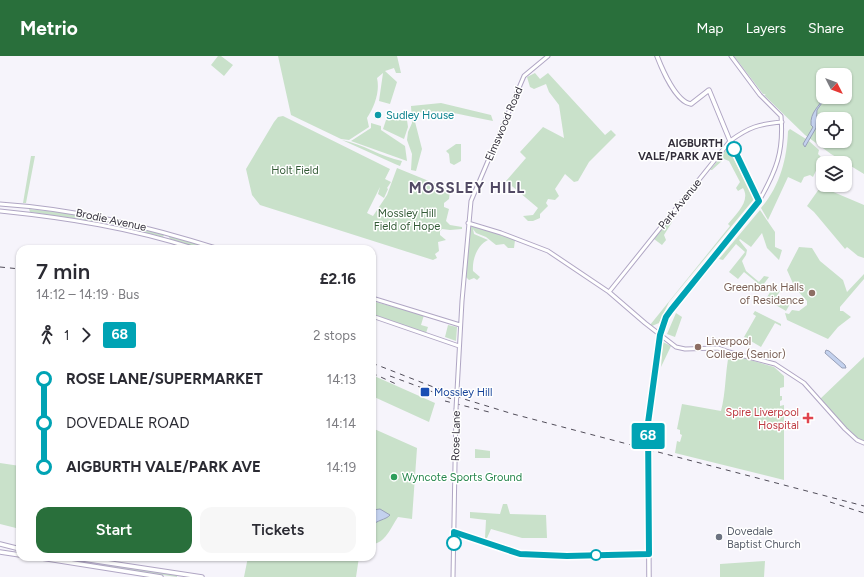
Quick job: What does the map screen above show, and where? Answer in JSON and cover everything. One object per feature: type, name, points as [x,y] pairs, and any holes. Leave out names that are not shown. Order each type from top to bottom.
[{"type":"main road","points":[[649,577],[648,423],[660,335],[666,317],[671,310],[759,201],[730,141],[710,90],[689,104],[674,90],[656,56]]},
{"type":"main road","points":[[0,544],[16,548]]},
{"type":"main road","points":[[0,552],[16,554]]},
{"type":"main road","points":[[60,561],[161,577]]},
{"type":"main road","points":[[96,561],[202,577]]},
{"type":"street","name":"Elmswood Road","points":[[468,223],[471,201],[524,76],[548,56]]},
{"type":"street","points":[[731,56],[760,95],[781,116],[782,122],[779,157],[775,172],[759,201]]},
{"type":"street","name":"Park Avenue","points":[[609,292],[730,141],[748,128],[763,123],[782,122]]},
{"type":"street","name":"Brodie Avenue","points":[[0,204],[68,211],[109,218],[206,245]]},
{"type":"street","name":"Brodie Avenue","points":[[0,211],[55,216],[97,223],[138,232],[182,245]]},
{"type":"street","points":[[468,223],[541,248],[609,292],[673,346],[685,349],[718,348],[775,364],[804,383],[845,429],[857,440],[864,443]]},
{"type":"street","name":"Rose Lane","points":[[453,577],[456,409],[460,325],[468,223]]},
{"type":"street","points":[[376,299],[460,325]]},
{"type":"street","points":[[376,317],[460,346]]},
{"type":"green space","points":[[218,56],[221,56],[233,65],[224,76],[211,65]]},
{"type":"green space","points":[[278,56],[397,56],[401,73],[396,73],[394,68],[385,71],[397,82],[390,104],[379,101],[383,73],[377,78],[378,88],[376,98],[367,118],[369,127],[349,140],[341,139],[291,115]]},
{"type":"green space","points":[[734,56],[864,56],[864,174],[852,167],[852,156],[834,156],[823,148],[852,148],[852,112],[816,112],[816,143],[805,135],[764,95],[766,94],[763,94]]},
{"type":"green space","points":[[535,73],[540,79],[548,73],[605,135],[611,130],[616,135],[589,162],[578,181],[574,182],[565,174],[555,189],[559,196],[555,200],[548,199],[546,203],[548,206],[540,214],[540,218],[533,221],[528,221],[523,216],[533,215],[538,208],[506,181],[526,158],[520,152],[543,127],[564,138],[559,105],[549,92],[546,84],[534,89],[530,87],[527,77]]},
{"type":"green space","points":[[441,103],[491,115],[493,121],[434,111],[413,114],[422,149],[416,171],[411,170],[412,154],[407,140],[408,132],[412,123],[411,106]]},
{"type":"green space","name":"Holt Field","points":[[283,116],[390,169],[385,179],[391,182],[387,188],[388,189],[384,198],[378,194],[380,187],[367,213],[373,216],[387,195],[397,168],[450,191],[449,199],[444,203],[444,207],[449,209],[446,221],[450,225],[462,227],[462,229],[442,229],[440,231],[440,235],[446,240],[438,242],[439,251],[435,254],[437,258],[433,260],[260,205],[252,195],[246,169],[274,122],[278,117]]},
{"type":"green space","points":[[389,118],[407,120],[408,127],[404,139],[383,129],[386,120]]},
{"type":"green space","points":[[371,123],[381,126],[381,130],[405,146],[407,161],[351,141],[371,128]]},
{"type":"green space","points":[[790,129],[806,139],[803,144],[805,146],[809,141],[819,150],[818,154],[820,156],[816,156],[816,171],[813,177],[810,175],[804,177],[801,183],[788,177],[768,220],[761,208],[768,200],[778,181],[786,152],[788,131]]},
{"type":"green space","points":[[342,140],[357,144],[387,157],[402,161],[400,166]]},
{"type":"green space","points":[[456,144],[461,144],[461,161],[454,165],[450,163],[449,154],[446,151]]},
{"type":"green space","points":[[727,149],[730,151],[754,199],[669,302],[659,323],[652,326],[650,325],[730,226],[728,224],[742,207],[745,193],[743,188],[738,191],[736,188],[740,182],[729,161],[724,159],[712,170],[710,170]]},
{"type":"green space","points":[[31,156],[35,156],[26,203],[23,203]]},
{"type":"green space","points":[[817,192],[833,192],[864,205],[864,258],[858,256],[847,247],[845,249],[814,212],[807,206]]},
{"type":"green space","points":[[29,209],[84,215],[110,222],[106,223],[30,212]]},
{"type":"green space","points":[[760,210],[775,232],[775,247],[782,250],[779,260],[767,248],[762,233],[751,247],[740,239],[739,240],[747,250],[742,261],[746,271],[759,282],[764,276],[769,277],[763,285],[760,285],[744,272],[738,279],[729,272],[745,252],[736,244],[723,260],[719,259]]},
{"type":"green space","points":[[669,220],[672,222],[664,235],[666,240],[662,245],[654,239]]},
{"type":"green space","points":[[114,221],[164,235],[163,237],[112,224]]},
{"type":"green space","points":[[470,224],[515,240],[514,248],[508,248],[504,244],[496,245],[486,237],[476,233],[473,229],[474,234],[488,240],[481,245],[474,258],[473,271],[480,277],[477,280],[474,278],[469,280],[462,273]]},
{"type":"green space","points":[[168,235],[199,245],[189,245],[170,239]]},
{"type":"green space","points":[[799,247],[812,248],[820,261],[843,280],[847,292],[864,274],[864,279],[840,307],[840,311],[843,311],[851,317],[838,327],[828,339],[787,320],[785,313],[789,314],[792,310],[799,311],[807,305],[807,301],[795,288],[787,270]]},
{"type":"green space","points":[[773,287],[780,291],[773,303],[766,299]]},
{"type":"green space","points":[[777,297],[790,304],[786,311],[774,304]]},
{"type":"green space","points":[[376,302],[424,315],[421,325],[428,327],[426,333],[376,315]]},
{"type":"green space","points":[[755,311],[781,324],[781,326],[775,323],[761,347],[744,337],[756,316],[753,314]]},
{"type":"green space","points":[[676,313],[682,317],[675,337],[667,334]]},
{"type":"green space","points":[[448,325],[457,327],[456,341],[445,337]]},
{"type":"green space","points":[[663,342],[671,346],[661,367]]},
{"type":"green space","points":[[729,354],[774,367],[784,376],[784,387],[780,388],[780,396],[782,396],[782,400],[780,401],[780,406],[784,405],[784,480],[675,453],[677,441],[680,442],[682,435],[680,434],[680,430],[677,429],[682,404],[721,411]]},
{"type":"green space","points":[[864,357],[864,443],[857,440],[819,400]]},
{"type":"green space","points":[[376,377],[435,403],[429,422],[376,398]]},
{"type":"green space","name":"Wyncote Sports Ground","points":[[376,430],[417,448],[412,519],[398,517],[384,538],[377,543]]},
{"type":"green space","points":[[475,449],[490,451],[490,458],[475,458]]},
{"type":"green space","points":[[0,463],[16,465],[16,528],[0,524]]},
{"type":"green space","points":[[503,504],[507,504],[510,514],[546,515],[547,538],[522,538],[491,529],[487,538],[485,538],[486,520],[470,518],[470,512],[500,514]]},
{"type":"green space","points":[[247,561],[358,561],[356,577],[244,577]]},
{"type":"green space","points":[[765,561],[764,577],[720,577],[720,564]]},
{"type":"green space","points":[[99,562],[177,575],[177,577],[99,566]]},
{"type":"water","points":[[821,104],[816,112],[816,128],[805,147],[803,144],[813,127],[811,125],[811,120],[815,110]]},
{"type":"water","points":[[826,350],[845,365],[846,368],[842,368],[825,353]]},
{"type":"water","points":[[380,509],[390,515],[376,522],[376,510]]},
{"type":"railway","points":[[0,267],[16,269]]},
{"type":"railway","points":[[376,365],[464,399],[513,414],[864,506]]},
{"type":"railway","points":[[376,375],[396,384]]},
{"type":"railway","points":[[390,376],[452,399]]},
{"type":"railway","points":[[445,401],[493,413]]},
{"type":"railway","points":[[830,502],[864,513]]},
{"type":"bus line","name":"68","points":[[454,543],[454,532],[485,541],[520,554],[539,556],[649,554],[647,457],[648,423],[660,335],[666,317],[671,310],[759,201],[734,149]]},
{"type":"place","name":"Sudley House","points":[[378,115]]},
{"type":"place","name":"AIGBURTH VALE/PARK AVE","points":[[734,149]]},
{"type":"place","name":"Greenbank Halls of Residence","points":[[812,293]]},
{"type":"place","name":"Liverpool College (Senior)","points":[[698,347]]},
{"type":"place","name":"Mossley Hill","points":[[425,392]]},
{"type":"place","name":"Spire Liverpool Hospital","points":[[808,418]]},
{"type":"place","name":"Wyncote Sports Ground","points":[[394,477]]},
{"type":"place","name":"Dovedale Baptist Church","points":[[719,537]]},
{"type":"district","name":"MOSSLEY HILL","points":[[467,188]]},
{"type":"park label","name":"Mossley Hill Field of Hope","points":[[407,219]]}]
